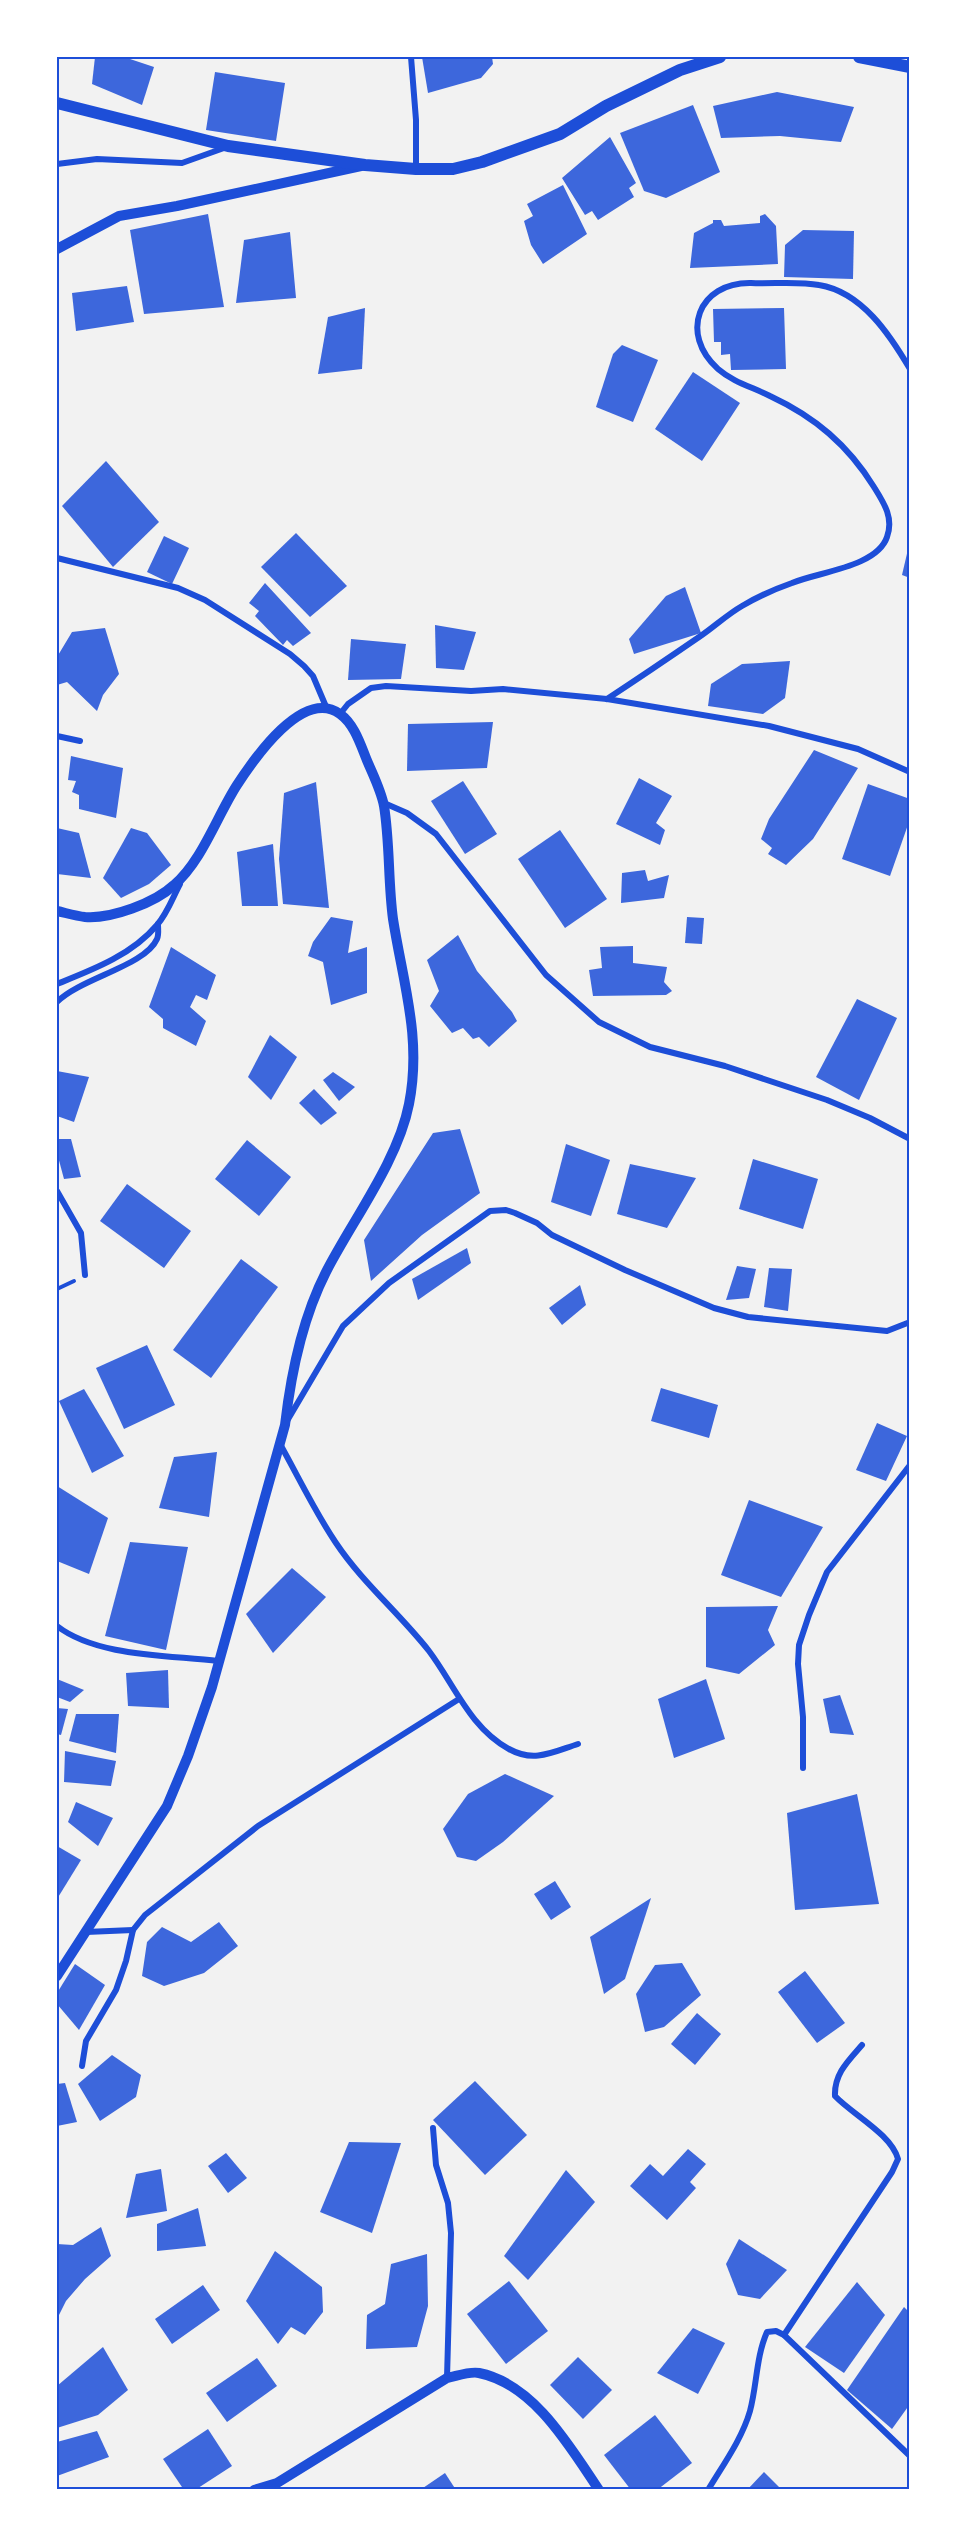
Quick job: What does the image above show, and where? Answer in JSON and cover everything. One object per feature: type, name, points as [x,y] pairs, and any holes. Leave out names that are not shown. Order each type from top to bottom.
[{"type":"main road","points":[[57,103],[228,146],[365,165],[453,169],[482,162],[560,134],[606,106],[680,70],[720,57]]},
{"type":"main road","points":[[859,57],[910,67]]},
{"type":"street","points":[[411,57],[416,120],[416,169]]},
{"type":"street","points":[[57,164],[97,159],[182,163],[228,146]]},
{"type":"street","points":[[57,249],[119,216],[177,206],[365,165]]},
{"type":"street","points":[[607,699],[741,606],[793,582],[874,555],[887,538],[890,517],[881,498],[860,464],[833,434],[801,411],[732,380],[705,355],[697,337],[698,317],[706,300],[720,288],[738,283],[818,285],[835,289],[850,297],[872,316],[910,369]]},
{"type":"street","points":[[57,558],[178,588],[206,600],[291,654],[313,676],[327,709]]},
{"type":"street","points":[[340,714],[348,704],[371,688],[386,686],[471,691],[503,689],[607,699],[769,726],[858,749],[910,772]]},
{"type":"street","points":[[57,984],[99,968],[131,948],[158,924],[229,797],[250,765],[276,734],[297,716],[312,710],[327,709],[340,714],[358,739],[384,803],[393,919],[410,1003],[415,1042],[409,1105],[404,1125],[393,1149],[325,1274],[307,1318],[291,1381],[285,1425],[212,1688],[188,1756],[167,1806],[57,1976]]},
{"type":"street","points":[[57,736],[80,741]]},
{"type":"street","points":[[384,803],[407,813],[436,834],[546,975],[599,1022],[650,1047],[724,1066],[827,1100],[870,1118],[910,1139]]},
{"type":"street","points":[[57,911],[86,917],[131,909],[157,898],[187,873]]},
{"type":"street","points":[[57,1002],[92,979],[130,963],[150,948],[158,938],[158,924]]},
{"type":"street","points":[[57,1191],[81,1233],[85,1275]]},
{"type":"street","points":[[285,1425],[300,1403],[343,1326],[389,1283],[490,1211],[506,1210],[515,1213],[537,1223],[552,1235],[625,1270],[714,1308],[748,1317],[887,1330],[910,1322]]},
{"type":"street","points":[[279,1442],[336,1544],[430,1652],[459,1699],[486,1733],[509,1749],[531,1757],[579,1744]]},
{"type":"street","points":[[803,1768],[803,1717],[798,1664],[799,1645],[809,1615],[827,1572],[910,1465]]},
{"type":"street","points":[[57,1626],[76,1640],[99,1647],[218,1661]]},
{"type":"street","points":[[82,2066],[86,2041],[116,1990],[133,1930],[145,1915],[258,1826],[459,1699]]},
{"type":"street","points":[[86,1932],[133,1930]]},
{"type":"street","points":[[784,2336],[892,2172],[898,2159],[895,2148],[847,2109],[835,2096],[834,2084],[840,2070],[862,2045]]},
{"type":"street","points":[[433,2128],[436,2165],[448,2203],[451,2233],[447,2378]]},
{"type":"street","points":[[708,2490],[743,2431],[750,2410],[762,2343],[767,2332],[776,2331],[784,2336],[910,2456]]},
{"type":"street","points":[[254,2490],[277,2483],[447,2378],[477,2373],[508,2383],[539,2409],[576,2455],[599,2490]]},
{"type":"building","points":[[95,57],[124,57],[154,67],[142,105],[92,84]]},
{"type":"building","points":[[422,57],[492,57],[493,64],[481,78],[428,93]]},
{"type":"building","points":[[215,72],[285,83],[276,141],[206,130]]},
{"type":"building","points":[[777,92],[854,107],[841,142],[780,136],[721,138],[713,106]]},
{"type":"building","points":[[693,105],[720,172],[666,198],[644,191],[620,133]]},
{"type":"building","points":[[610,137],[636,183],[629,188],[634,197],[598,220],[592,211],[585,215],[562,178]]},
{"type":"building","points":[[563,185],[587,234],[543,264],[531,245],[524,221],[533,216],[527,204]]},
{"type":"building","points":[[208,214],[224,307],[144,314],[130,230]]},
{"type":"building","points":[[765,214],[776,226],[778,264],[690,268],[694,233],[713,223],[713,220],[721,220],[724,226],[760,223],[760,216]]},
{"type":"building","points":[[803,230],[854,231],[853,279],[784,277],[785,245]]},
{"type":"building","points":[[290,232],[296,298],[236,303],[244,240]]},
{"type":"building","points":[[127,286],[134,322],[76,331],[72,293]]},
{"type":"building","points":[[365,308],[362,369],[318,374],[328,317]]},
{"type":"building","points":[[784,308],[786,369],[731,370],[730,354],[721,355],[721,342],[714,342],[713,309]]},
{"type":"building","points":[[622,345],[658,360],[633,422],[596,407],[613,354]]},
{"type":"building","points":[[693,372],[740,403],[702,461],[655,429]]},
{"type":"building","points":[[106,461],[159,522],[113,567],[62,506]]},
{"type":"building","points":[[296,533],[347,586],[310,617],[261,567]]},
{"type":"building","points":[[164,536],[189,548],[172,584],[147,572]]},
{"type":"building","points":[[910,545],[910,578],[902,575]]},
{"type":"building","points":[[265,583],[311,633],[293,646],[287,640],[283,645],[255,616],[259,611],[249,603]]},
{"type":"building","points":[[685,587],[701,633],[634,654],[629,639],[666,596]]},
{"type":"building","points":[[435,625],[476,632],[464,670],[436,668]]},
{"type":"building","points":[[105,628],[119,674],[103,695],[97,711],[67,682],[57,685],[57,657],[72,632]]},
{"type":"building","points":[[351,639],[406,644],[401,679],[348,680]]},
{"type":"building","points":[[790,661],[785,698],[763,714],[708,706],[711,684],[742,664]]},
{"type":"building","points":[[493,722],[487,768],[407,771],[408,724]]},
{"type":"building","points":[[814,750],[858,768],[813,839],[786,865],[768,854],[772,848],[761,839],[769,819]]},
{"type":"building","points":[[71,756],[123,768],[116,818],[79,809],[79,795],[72,792],[76,781],[68,780]]},
{"type":"building","points":[[639,778],[672,796],[656,823],[665,830],[660,845],[616,824]]},
{"type":"building","points":[[463,781],[497,834],[465,854],[431,801]]},
{"type":"building","points":[[316,782],[329,908],[283,904],[279,859],[284,793]]},
{"type":"building","points":[[868,784],[910,799],[910,819],[890,876],[842,859]]},
{"type":"building","points":[[57,828],[79,833],[91,878],[57,874]]},
{"type":"building","points":[[131,828],[147,833],[171,865],[149,884],[121,898],[103,878]]},
{"type":"building","points":[[560,830],[607,899],[565,928],[518,859]]},
{"type":"building","points":[[273,844],[278,906],[242,906],[237,852]]},
{"type":"building","points":[[645,870],[648,881],[669,875],[664,898],[621,903],[622,873]]},
{"type":"building","points":[[331,917],[353,921],[348,953],[367,947],[367,993],[331,1005],[323,962],[308,956],[313,942]]},
{"type":"building","points":[[687,917],[704,918],[702,944],[685,943]]},
{"type":"building","points":[[458,935],[477,971],[517,1021],[489,1047],[479,1037],[473,1039],[463,1028],[452,1033],[430,1006],[439,991],[427,960]]},
{"type":"building","points":[[633,946],[633,963],[667,967],[664,982],[672,991],[666,995],[593,996],[589,970],[602,968],[600,947]]},
{"type":"building","points":[[171,947],[216,975],[207,1000],[196,995],[190,1007],[206,1021],[196,1046],[163,1028],[163,1019],[149,1007]]},
{"type":"building","points":[[857,999],[897,1018],[859,1100],[816,1077]]},
{"type":"building","points":[[270,1035],[297,1057],[271,1100],[248,1077]]},
{"type":"building","points":[[57,1071],[89,1077],[74,1122],[57,1116]]},
{"type":"building","points":[[333,1072],[355,1087],[339,1101],[323,1080]]},
{"type":"building","points":[[314,1089],[337,1113],[321,1125],[299,1103]]},
{"type":"building","points":[[460,1129],[480,1193],[422,1235],[371,1281],[364,1240],[433,1133]]},
{"type":"building","points":[[57,1139],[71,1139],[81,1177],[64,1179],[57,1153]]},
{"type":"building","points":[[247,1140],[291,1177],[259,1216],[215,1179]]},
{"type":"building","points":[[566,1144],[610,1160],[591,1216],[551,1202]]},
{"type":"building","points":[[753,1159],[818,1179],[803,1229],[739,1209]]},
{"type":"building","points":[[630,1164],[696,1178],[667,1228],[617,1214]]},
{"type":"building","points":[[127,1184],[191,1231],[164,1268],[100,1221]]},
{"type":"building","points":[[467,1248],[471,1263],[418,1300],[412,1279]]},
{"type":"building","points":[[241,1259],[278,1287],[211,1378],[173,1350]]},
{"type":"building","points":[[737,1266],[756,1269],[749,1298],[726,1300]]},
{"type":"building","points":[[769,1268],[792,1269],[788,1311],[764,1307]]},
{"type":"building","points":[[580,1285],[586,1305],[562,1325],[549,1308]]},
{"type":"building","points":[[147,1345],[175,1405],[124,1429],[96,1368]]},
{"type":"building","points":[[661,1388],[718,1405],[709,1438],[651,1421]]},
{"type":"building","points":[[84,1389],[124,1456],[92,1473],[59,1401]]},
{"type":"building","points":[[877,1423],[907,1436],[886,1481],[856,1470]]},
{"type":"building","points":[[217,1452],[209,1517],[159,1508],[174,1457]]},
{"type":"building","points":[[57,1486],[108,1518],[89,1574],[57,1561]]},
{"type":"building","points":[[749,1500],[823,1527],[781,1597],[721,1575]]},
{"type":"building","points":[[130,1542],[188,1547],[166,1650],[105,1636]]},
{"type":"building","points":[[292,1568],[326,1597],[273,1653],[246,1614]]},
{"type":"building","points":[[778,1606],[768,1630],[775,1645],[739,1674],[706,1667],[706,1607]]},
{"type":"building","points":[[168,1670],[169,1708],[128,1706],[126,1673]]},
{"type":"building","points":[[57,1679],[84,1690],[70,1702],[57,1697]]},
{"type":"building","points":[[706,1679],[725,1739],[674,1758],[658,1699]]},
{"type":"building","points":[[840,1695],[854,1735],[830,1733],[823,1699]]},
{"type":"building","points":[[57,1708],[68,1709],[61,1735],[57,1734]]},
{"type":"building","points":[[76,1714],[119,1714],[116,1753],[69,1741]]},
{"type":"building","points":[[65,1751],[116,1761],[111,1786],[64,1782]]},
{"type":"building","points":[[505,1774],[554,1796],[503,1842],[476,1861],[457,1857],[443,1829],[468,1794]]},
{"type":"building","points":[[857,1794],[879,1904],[795,1910],[787,1813]]},
{"type":"building","points":[[76,1802],[113,1818],[98,1846],[68,1822]]},
{"type":"building","points":[[57,1846],[81,1860],[57,1899]]},
{"type":"building","points":[[555,1881],[571,1907],[551,1920],[534,1894]]},
{"type":"building","points":[[651,1898],[625,1979],[604,1994],[590,1937]]},
{"type":"building","points":[[219,1922],[238,1946],[204,1973],[164,1986],[142,1976],[147,1942],[162,1927],[191,1942]]},
{"type":"building","points":[[682,1963],[701,1995],[664,2027],[645,2032],[636,1994],[655,1965]]},
{"type":"building","points":[[75,1964],[105,1985],[79,2030],[57,2004],[57,1993]]},
{"type":"building","points":[[805,1971],[845,2023],[817,2043],[778,1992]]},
{"type":"building","points":[[697,2013],[721,2034],[695,2065],[671,2044]]},
{"type":"building","points":[[112,2055],[141,2075],[136,2097],[100,2121],[78,2084]]},
{"type":"building","points":[[475,2081],[527,2135],[485,2175],[433,2120]]},
{"type":"building","points":[[65,2083],[77,2122],[57,2126],[57,2084]]},
{"type":"building","points":[[349,2142],[401,2143],[372,2233],[320,2212]]},
{"type":"building","points":[[688,2149],[706,2164],[690,2182],[696,2188],[667,2220],[630,2186],[650,2164],[663,2176]]},
{"type":"building","points":[[226,2153],[247,2178],[228,2193],[208,2166]]},
{"type":"building","points":[[161,2169],[167,2211],[126,2218],[136,2174]]},
{"type":"building","points":[[566,2170],[595,2202],[528,2280],[504,2256]]},
{"type":"building","points":[[198,2208],[206,2246],[157,2251],[157,2224]]},
{"type":"building","points":[[101,2227],[111,2256],[85,2279],[66,2301],[57,2319],[57,2244],[73,2245]]},
{"type":"building","points":[[739,2239],[787,2270],[760,2299],[738,2295],[726,2264]]},
{"type":"building","points":[[275,2251],[322,2287],[323,2312],[305,2335],[291,2327],[278,2344],[246,2301]]},
{"type":"building","points":[[427,2254],[428,2306],[417,2347],[366,2349],[367,2315],[385,2304],[391,2264]]},
{"type":"building","points":[[509,2281],[548,2331],[506,2364],[467,2314]]},
{"type":"building","points":[[857,2282],[885,2315],[844,2373],[805,2347]]},
{"type":"building","points":[[203,2285],[220,2310],[172,2344],[155,2319]]},
{"type":"building","points":[[904,2307],[910,2313],[910,2404],[892,2429],[847,2390]]},
{"type":"building","points":[[693,2328],[725,2343],[698,2394],[657,2373]]},
{"type":"building","points":[[103,2347],[128,2390],[98,2415],[57,2428],[57,2386]]},
{"type":"building","points":[[578,2357],[612,2390],[583,2419],[550,2385]]},
{"type":"building","points":[[257,2358],[277,2386],[227,2422],[206,2393]]},
{"type":"building","points":[[655,2415],[692,2463],[657,2490],[631,2490],[604,2455]]},
{"type":"building","points":[[208,2429],[232,2466],[195,2490],[184,2490],[163,2459]]},
{"type":"building","points":[[97,2431],[109,2457],[57,2476],[57,2442]]},
{"type":"building","points":[[764,2472],[782,2490],[747,2490]]},
{"type":"building","points":[[445,2473],[456,2490],[420,2490]]}]
